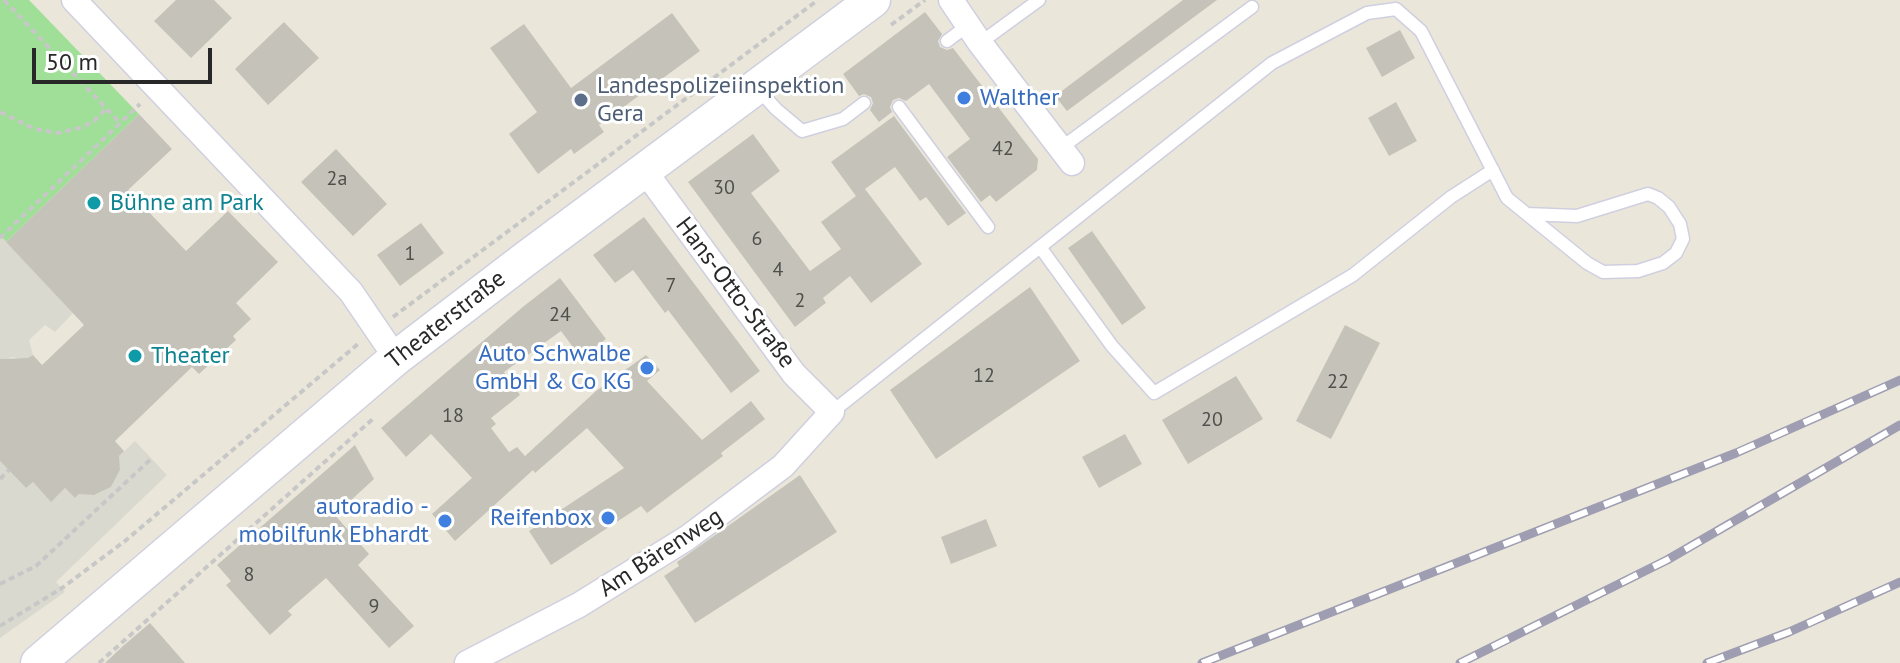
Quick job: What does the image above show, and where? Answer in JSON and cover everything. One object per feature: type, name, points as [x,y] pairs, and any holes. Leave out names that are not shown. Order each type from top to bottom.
[{"type":"main road","name":"Theaterstraße","points":[[38,663],[396,358],[756,87],[880,14]]},
{"type":"street","points":[[74,0],[351,292],[396,358]]},
{"type":"street","points":[[951,0],[1067,156]]},
{"type":"street","name":"Hans-Otto-Straße","points":[[644,170],[794,374],[832,412]]},
{"type":"street","name":"Am Bärenweg","points":[[467,663],[579,605],[687,538],[783,466],[832,412]]},
{"type":"lane","points":[[947,41],[974,34],[1039,0]]},
{"type":"lane","points":[[1067,156],[1252,7]]},
{"type":"lane","points":[[832,412],[1272,63],[1367,13],[1396,9],[1421,31],[1507,198],[1587,263],[1603,272],[1638,271],[1663,263],[1676,253],[1683,239],[1680,224],[1669,207],[1648,194],[1577,216],[1527,214]]},
{"type":"lane","points":[[756,87],[802,131],[843,119],[864,103]]},
{"type":"lane","points":[[899,107],[988,227]]},
{"type":"lane","points":[[1040,247],[1112,346],[1154,393],[1353,275],[1451,197],[1493,170]]},
{"type":"path","points":[[4,0],[120,123]]},
{"type":"path","points":[[0,626],[62,588],[125,541],[376,328],[818,0]]},
{"type":"path","points":[[880,14],[925,0]]},
{"type":"path","points":[[0,238],[158,88]]},
{"type":"path","points":[[0,112],[35,129],[58,133],[94,121],[106,109]]},
{"type":"path","points":[[99,663],[377,415]]},
{"type":"path","points":[[0,584],[36,566],[152,458]]},
{"type":"path","points":[[0,479],[9,470]]},
{"type":"green space","points":[[0,0],[29,0],[139,114],[6,242],[0,235]]},
{"type":"shaded area","points":[[0,235],[73,313],[55,332],[45,325],[29,340],[33,355],[27,360],[12,357],[0,361]]},
{"type":"shaded area","points":[[135,441],[167,475],[56,582],[65,592],[0,638],[0,461],[26,488],[33,482],[51,501],[65,488],[75,498],[81,492],[94,495],[111,487],[120,470],[118,457]]},
{"type":"building","points":[[176,0],[214,0],[232,18],[191,58],[154,21]]},
{"type":"building","points":[[1183,0],[1217,0],[1067,111],[1055,96]]},
{"type":"building","points":[[925,12],[942,34],[938,41],[940,47],[947,50],[953,48],[1038,159],[1037,170],[996,202],[990,195],[981,202],[947,157],[970,139],[929,84],[906,101],[899,98],[893,100],[890,107],[892,112],[879,122],[870,110],[873,103],[871,97],[864,94],[859,96],[843,74]]},
{"type":"building","name":"Landespolizeiinspektion Gera","points":[[672,13],[700,51],[599,125],[604,132],[574,154],[571,149],[538,174],[509,134],[537,112],[490,48],[524,24],[571,88]]},
{"type":"building","points":[[284,22],[319,58],[268,105],[235,69]]},
{"type":"building","points":[[1400,30],[1415,58],[1382,77],[1366,48]]},
{"type":"building","points":[[1396,102],[1417,141],[1389,156],[1368,118]]},
{"type":"building","name":"Theater","points":[[139,114],[172,149],[128,190],[186,251],[228,211],[278,262],[236,303],[251,319],[233,336],[236,340],[199,374],[192,367],[115,441],[124,451],[119,456],[120,470],[111,487],[94,495],[79,494],[75,498],[65,488],[51,502],[33,482],[26,488],[0,461],[0,359],[33,355],[42,365],[84,325],[6,242]]},
{"type":"building","points":[[894,116],[966,213],[948,226],[926,197],[920,201],[895,167],[865,189],[922,264],[871,303],[850,276],[823,298],[826,303],[795,327],[688,182],[753,134],[780,171],[751,193],[810,271],[841,249],[821,222],[856,196],[831,162]]},
{"type":"building","points":[[336,149],[387,204],[353,236],[301,182]]},
{"type":"building","points":[[644,217],[760,371],[731,393],[668,310],[665,313],[633,270],[615,283],[593,255]]},
{"type":"building","points":[[421,223],[444,253],[400,286],[377,255]]},
{"type":"building","points":[[1092,231],[1146,308],[1122,325],[1068,248]]},
{"type":"building","points":[[560,278],[606,339],[581,358],[561,331],[504,372],[520,395],[491,418],[496,424],[491,428],[509,452],[517,447],[525,456],[596,391],[646,355],[660,370],[647,381],[702,440],[751,401],[765,419],[721,453],[723,456],[647,513],[641,506],[551,565],[529,531],[624,468],[587,428],[535,473],[533,470],[455,541],[432,514],[472,478],[431,434],[406,457],[381,428]]},
{"type":"building","points":[[1030,287],[1080,361],[936,459],[890,390]]},
{"type":"building","points":[[1345,325],[1380,343],[1331,439],[1296,421]]},
{"type":"building","points":[[1236,376],[1263,419],[1188,464],[1162,420]]},
{"type":"building","points":[[1125,434],[1142,464],[1099,488],[1082,457]]},
{"type":"building","points":[[355,445],[374,479],[335,515],[369,554],[358,565],[414,626],[389,648],[326,578],[288,611],[292,615],[270,635],[226,585],[231,581],[217,565]]},
{"type":"building","points":[[800,475],[837,532],[695,623],[664,576],[679,566],[677,562]]},
{"type":"building","points":[[986,519],[997,546],[951,564],[941,537]]},
{"type":"building","points":[[150,623],[185,663],[105,663],[123,646]]},
{"type":"railway","points":[[1202,663],[1736,453],[1900,380]]},
{"type":"railway","points":[[1460,663],[1667,560],[1900,425]]},
{"type":"railway","points":[[1707,663],[1789,632],[1900,582]]},
{"type":"place","name":"Walther","points":[[964,98]]},
{"type":"place","name":"Landespolizeiinspektion Gera","points":[[581,100]]},
{"type":"place","name":"Bühne am Park","points":[[94,203]]},
{"type":"place","name":"Theater","points":[[135,356]]},
{"type":"place","name":"Auto Schwalbe GmbH & Co KG","points":[[647,368]]},
{"type":"place","name":"Reifenbox","points":[[608,518]]},
{"type":"place","name":"autoradio - mobilfunk Ebhardt","points":[[445,521]]}]
